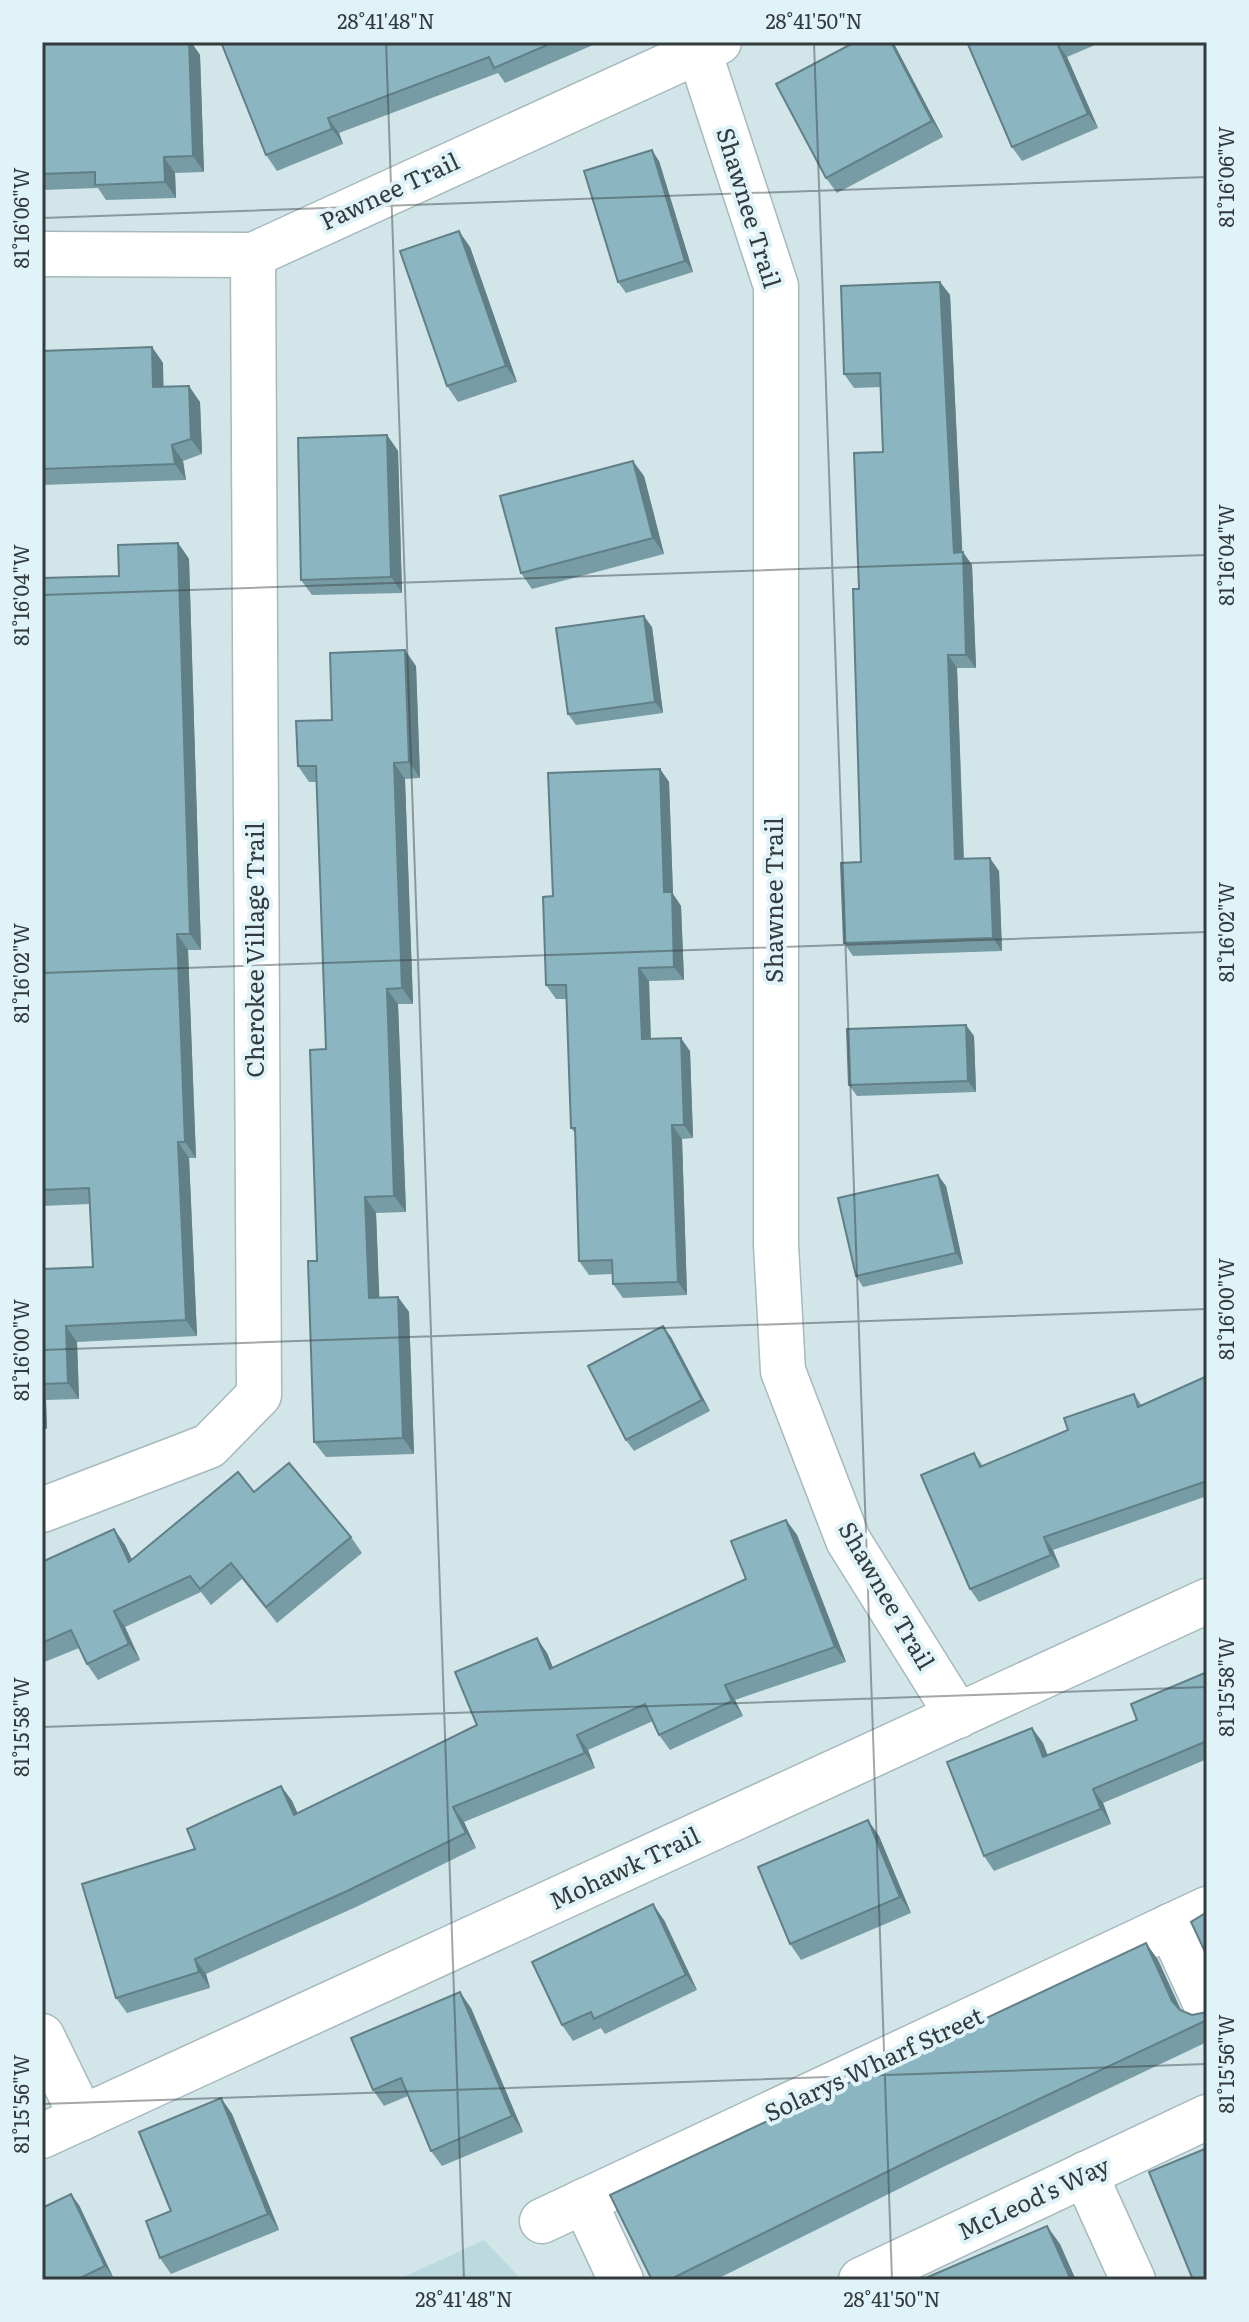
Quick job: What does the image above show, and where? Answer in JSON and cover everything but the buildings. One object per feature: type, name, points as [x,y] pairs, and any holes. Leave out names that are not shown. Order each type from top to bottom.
[{"type":"street","name":"Pawnee Trail","points":[[42,254],[253,255],[709,47]]},
{"type":"street","name":"Shawnee Trail","points":[[709,47],[776,286],[776,1245],[783,1371],[848,1540],[958,1716]]},
{"type":"street","name":"Cherokee Village Trail","points":[[42,1510],[209,1446],[259,1395],[253,255]]},
{"type":"street","name":"Mohawk Trail","points":[[42,2136],[1207,1601]]},
{"type":"street","points":[[1188,1918],[1207,2007]]},
{"type":"street","name":"Solarys Wharf Street","points":[[542,2221],[1188,1918]]},
{"type":"street","points":[[42,2036],[82,2118]]},
{"type":"street","name":"McLeod's Way","points":[[861,2280],[1207,2117]]},
{"type":"street","points":[[1085,2174],[1133,2280]]},
{"type":"street","points":[[584,2201],[621,2280]]},
{"type":"shaded area","points":[[484,2240],[522,2280],[397,2280]]}]
